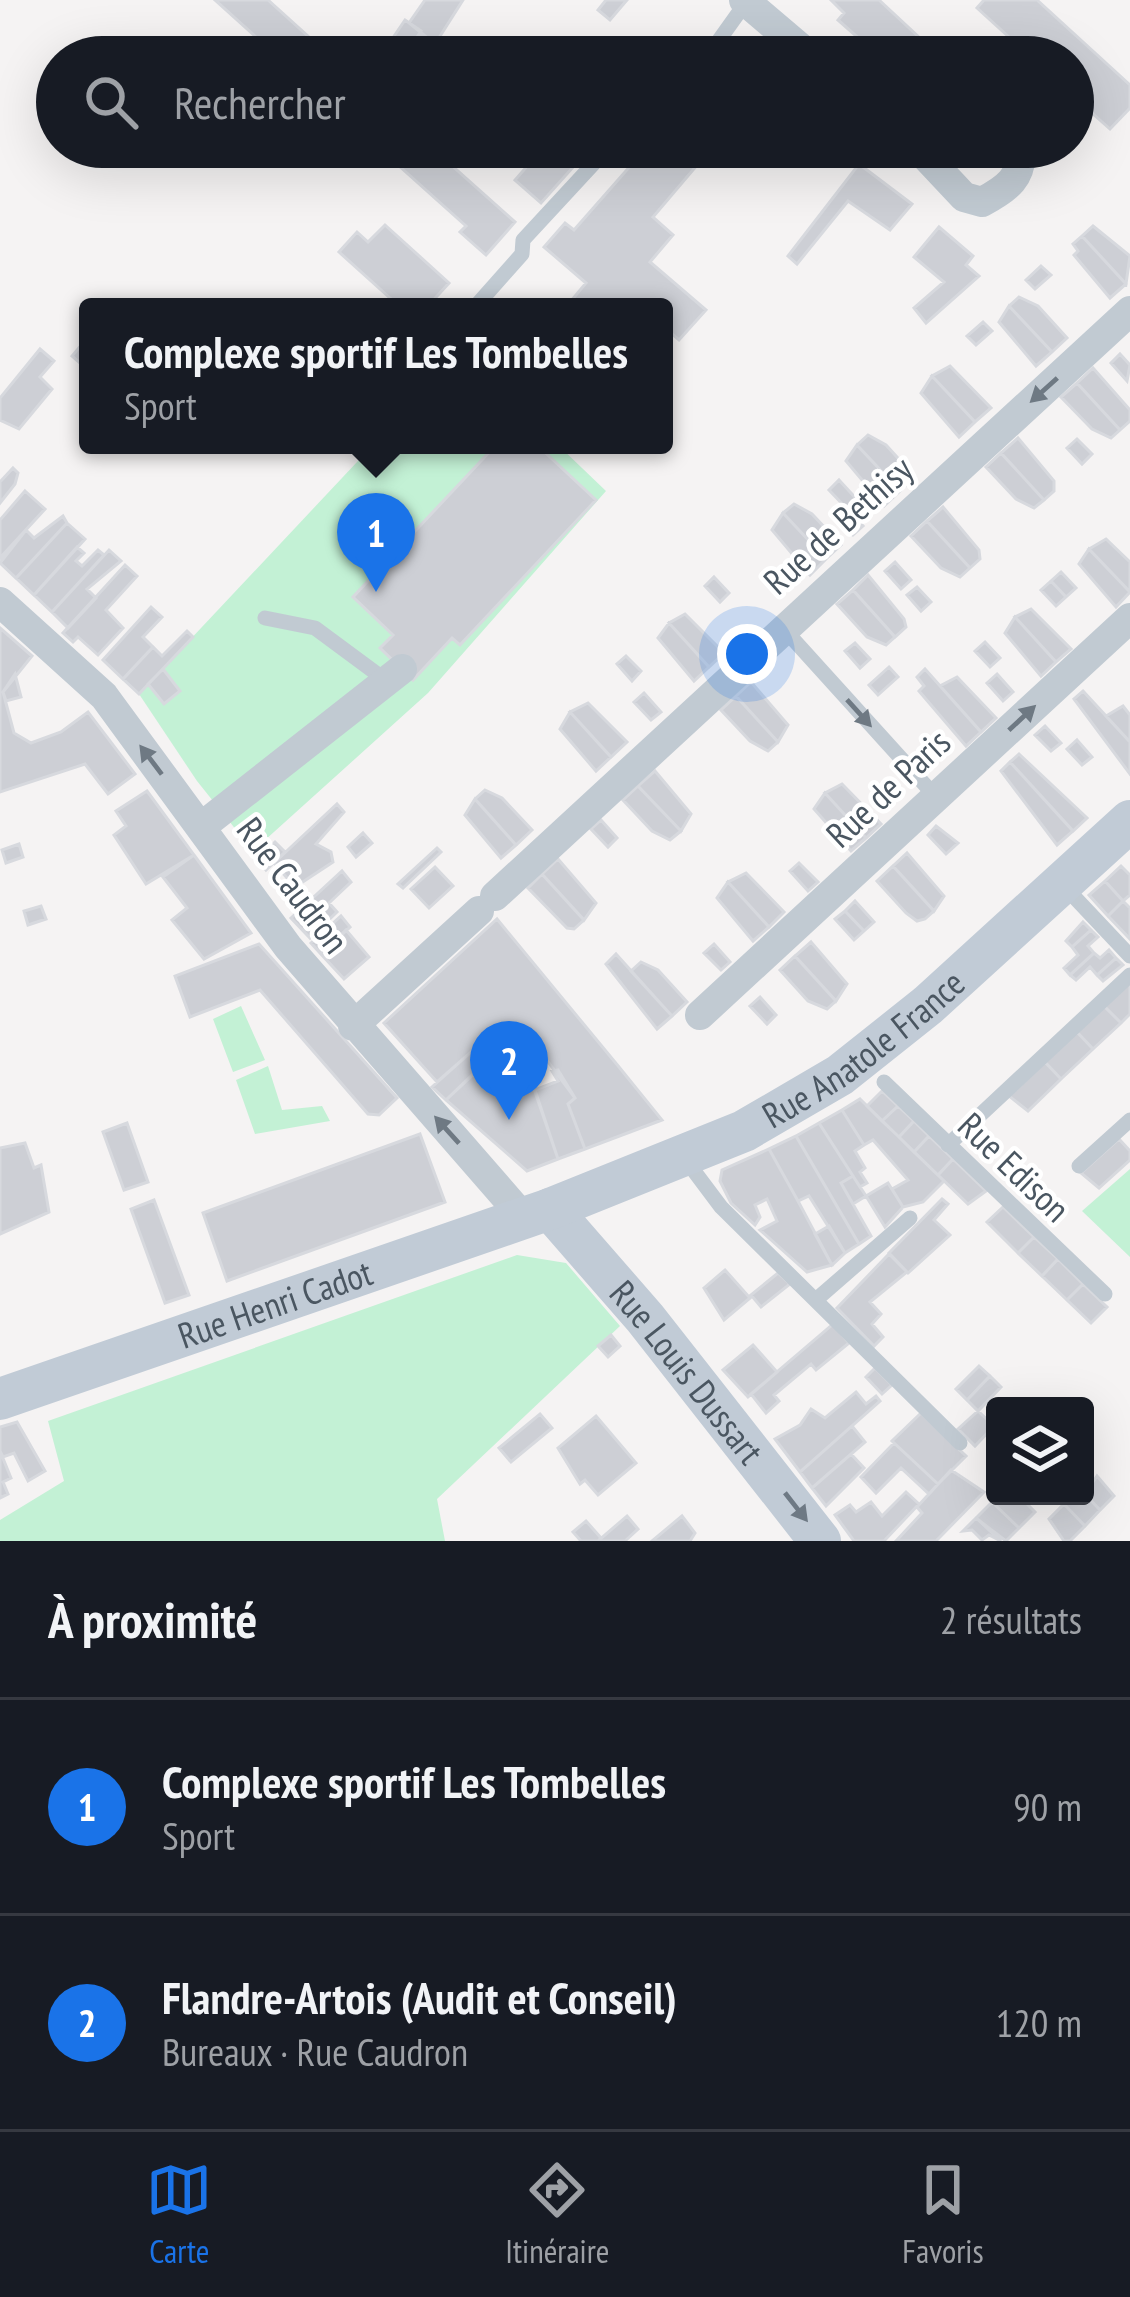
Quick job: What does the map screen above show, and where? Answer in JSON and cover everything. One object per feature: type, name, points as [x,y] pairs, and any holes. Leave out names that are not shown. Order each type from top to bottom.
[{"type":"main road","name":"Rue Anatole France","points":[[537,1213],[744,1131],[841,1075],[1121,836]]},
{"type":"main road","name":"Rue Henri Cadot","points":[[0,1399],[537,1213]]},
{"type":"main road","name":"Rue Louis Dussart","points":[[537,1213],[645,1318],[820,1541]]},
{"type":"street","points":[[746,1],[787,36]]},
{"type":"street","points":[[937,168],[964,197],[982,202],[1010,188],[1019,168]]},
{"type":"street","name":"Rue de Bethisy","points":[[353,1026],[1130,310]]},
{"type":"street","name":"Rue Caudron","points":[[0,602],[104,696],[353,1026],[537,1213]]},
{"type":"street","name":"Rue de Paris","points":[[700,1015],[1130,618]]},
{"type":"street","points":[[201,827],[395,675]]},
{"type":"lane","points":[[722,36],[746,1]]},
{"type":"lane","points":[[483,298],[522,254],[523,240],[589,168]]},
{"type":"lane","points":[[265,618],[315,628],[395,675]]},
{"type":"lane","points":[[783,628],[935,796]]},
{"type":"lane","points":[[1062,884],[1130,956]]},
{"type":"lane","points":[[948,1145],[1130,975]]},
{"type":"lane","name":"Rue Edison","points":[[884,1082],[1105,1294]]},
{"type":"lane","points":[[1078,1166],[1130,1120]]},
{"type":"lane","points":[[683,1156],[721,1208],[818,1298],[960,1443]]},
{"type":"lane","points":[[818,1298],[910,1218]]},
{"type":"green space","points":[[365,454],[567,454],[606,491],[428,693],[253,851],[197,781],[139,694]]},
{"type":"green space","points":[[241,1006],[265,1060],[233,1072],[213,1019]]},
{"type":"green space","points":[[268,1066],[282,1110],[322,1106],[330,1121],[255,1134],[236,1080]]},
{"type":"green space","points":[[1130,1169],[1130,1257],[1082,1211]]},
{"type":"green space","points":[[517,1255],[566,1263],[620,1326],[437,1499],[445,1541],[0,1541],[0,1520],[64,1481],[48,1421]]},
{"type":"building","points":[[215,0],[268,0],[308,36],[255,36]]},
{"type":"building","points":[[425,0],[463,0],[440,36],[425,36],[409,23]]},
{"type":"building","points":[[606,0],[627,0],[610,20],[598,10]]},
{"type":"building","points":[[831,0],[879,0],[918,36],[856,36],[838,20],[844,13]]},
{"type":"building","points":[[984,0],[1037,0],[1076,36],[1008,36],[977,8]]},
{"type":"building","points":[[405,20],[421,31],[418,36],[394,36]]},
{"type":"building","points":[[1094,52],[1130,85],[1130,108],[1110,129],[1094,115]]},
{"type":"building","points":[[401,168],[455,168],[515,222],[486,255],[460,232],[466,226]]},
{"type":"building","points":[[526,168],[572,168],[541,203],[515,180]]},
{"type":"building","points":[[629,168],[695,168],[653,217],[673,235],[650,262],[706,310],[679,340],[673,335],[673,298],[574,298],[586,283],[544,247],[565,223],[574,230]]},
{"type":"building","points":[[856,168],[864,168],[912,204],[890,230],[848,201],[797,264],[788,256]]},
{"type":"building","points":[[385,225],[449,283],[435,298],[390,298],[339,252],[357,232],[368,242]]},
{"type":"building","points":[[1093,226],[1130,256],[1126,284],[1082,236]]},
{"type":"building","points":[[939,227],[973,256],[966,265],[979,276],[926,323],[914,308],[944,282],[914,257]]},
{"type":"building","points":[[1082,236],[1126,284],[1110,298],[1074,255],[1078,251],[1073,244]]},
{"type":"building","points":[[1041,266],[1051,275],[1035,289],[1026,280]]},
{"type":"building","points":[[1019,297],[1038,306],[1067,338],[1052,352],[1009,306]]},
{"type":"building","points":[[1009,306],[1052,352],[1036,366],[999,322]]},
{"type":"building","points":[[983,322],[992,331],[976,345],[967,336]]},
{"type":"building","points":[[40,349],[54,361],[40,377],[52,389],[19,429],[0,420],[0,398]]},
{"type":"building","points":[[1120,354],[1130,365],[1127,381],[1111,363]]},
{"type":"building","points":[[950,366],[991,408],[975,422],[932,376]]},
{"type":"building","points":[[1093,368],[1130,410],[1130,421],[1120,430],[1077,383]]},
{"type":"building","points":[[932,376],[975,422],[959,437],[921,393]]},
{"type":"building","points":[[1077,383],[1120,430],[1111,438],[1092,429],[1061,397]]},
{"type":"building","points":[[868,435],[886,445],[915,477],[900,491],[857,445]]},
{"type":"building","points":[[1018,438],[1054,481],[1054,491],[1044,500],[1001,453]]},
{"type":"building","points":[[1077,439],[1092,454],[1082,464],[1067,448]]},
{"type":"building","points":[[857,445],[900,491],[884,506],[846,461]]},
{"type":"building","points":[[1001,453],[1044,500],[1034,508],[1016,499],[986,467]]},
{"type":"building","points":[[488,454],[547,454],[596,500],[460,645],[452,638],[413,680],[380,648],[393,635],[353,597]]},
{"type":"building","points":[[13,468],[18,473],[15,484],[0,503],[0,482]]},
{"type":"building","points":[[839,480],[861,504],[851,513],[829,490]]},
{"type":"building","points":[[25,491],[45,509],[0,558],[0,520]]},
{"type":"building","points":[[794,504],[812,514],[841,545],[826,559],[783,513]]},
{"type":"building","points":[[943,507],[979,550],[980,559],[970,568],[927,521]]},
{"type":"building","points":[[846,508],[863,526],[853,535],[837,517]]},
{"type":"building","points":[[783,513],[826,559],[810,575],[772,530]]},
{"type":"building","points":[[63,516],[67,523],[16,578],[0,563],[26,530],[34,538]]},
{"type":"building","points":[[927,521],[970,568],[960,577],[941,568],[911,536]]},
{"type":"building","points":[[67,523],[85,539],[34,595],[16,578]]},
{"type":"building","points":[[1106,539],[1130,562],[1130,592],[1089,549]]},
{"type":"building","points":[[77,547],[84,553],[76,561],[82,566],[98,550],[104,555],[52,612],[34,595]]},
{"type":"building","points":[[1089,549],[1130,592],[1116,607],[1079,564]]},
{"type":"building","points":[[109,550],[121,561],[87,589],[96,598],[68,628],[52,612]]},
{"type":"building","points":[[895,562],[911,580],[901,589],[885,571]]},
{"type":"building","points":[[125,565],[137,576],[106,610],[123,628],[98,655],[78,637],[73,642],[63,633]]},
{"type":"building","points":[[1061,572],[1076,588],[1066,597],[1051,581]]},
{"type":"building","points":[[868,575],[904,619],[906,627],[895,637],[853,590]]},
{"type":"building","points":[[714,577],[729,593],[720,602],[705,586]]},
{"type":"building","points":[[1051,581],[1066,597],[1056,606],[1041,590]]},
{"type":"building","points":[[917,587],[931,602],[921,611],[907,595]]},
{"type":"building","points":[[853,590],[895,637],[886,645],[867,637],[837,604]]},
{"type":"building","points":[[151,607],[162,617],[143,637],[153,647],[123,679],[103,660]]},
{"type":"building","points":[[1031,609],[1071,649],[1056,662],[1015,617]]},
{"type":"building","points":[[685,614],[724,653],[709,667],[669,623]]},
{"type":"building","points":[[1015,617],[1056,662],[1041,676],[1005,633]]},
{"type":"building","points":[[669,623],[709,667],[694,681],[658,638]]},
{"type":"building","points":[[0,628],[32,656],[3,692],[14,733],[31,743],[61,732],[88,712],[135,774],[108,794],[85,764],[0,792]]},
{"type":"building","points":[[187,631],[193,637],[139,694],[123,679],[153,647],[162,656]]},
{"type":"building","points":[[985,642],[1000,658],[990,667],[975,651]]},
{"type":"building","points":[[855,643],[870,659],[860,668],[845,651]]},
{"type":"building","points":[[626,656],[641,671],[632,681],[617,664]]},
{"type":"building","points":[[889,667],[898,677],[878,695],[869,685]]},
{"type":"building","points":[[163,669],[180,691],[164,704],[148,684]]},
{"type":"building","points":[[925,669],[981,732],[966,746],[919,691],[924,686],[917,677]]},
{"type":"building","points":[[15,674],[21,697],[6,701],[3,692]]},
{"type":"building","points":[[997,674],[1013,692],[1003,701],[987,683]]},
{"type":"building","points":[[957,677],[996,718],[981,732],[940,686]]},
{"type":"building","points":[[751,682],[788,725],[778,742],[736,696]]},
{"type":"building","points":[[1083,691],[1130,742],[1130,774],[1074,699]]},
{"type":"building","points":[[644,693],[661,712],[651,720],[634,702]]},
{"type":"building","points":[[736,696],[778,742],[768,751],[750,741],[721,710]]},
{"type":"building","points":[[588,703],[627,742],[611,757],[570,712]]},
{"type":"building","points":[[1123,706],[1130,715],[1130,742],[1106,716]]},
{"type":"building","points":[[570,712],[611,757],[596,771],[560,729]]},
{"type":"building","points":[[1045,726],[1061,743],[1051,751],[1035,735]]},
{"type":"building","points":[[1077,740],[1092,757],[1082,765],[1067,749]]},
{"type":"building","points":[[1019,754],[1087,818],[1073,831],[1010,762]]},
{"type":"building","points":[[1010,762],[1073,831],[1057,845],[1001,771]]},
{"type":"building","points":[[655,771],[691,814],[681,831],[638,786]]},
{"type":"building","points":[[842,784],[881,824],[866,838],[825,793]]},
{"type":"building","points":[[638,786],[681,831],[670,840],[652,831],[623,800]]},
{"type":"building","points":[[485,790],[502,798],[532,830],[516,845],[475,799]]},
{"type":"building","points":[[147,791],[194,855],[146,884],[114,835],[126,826],[116,811]]},
{"type":"building","points":[[825,793],[866,838],[851,851],[814,809]]},
{"type":"building","points":[[475,799],[516,845],[501,858],[465,815]]},
{"type":"building","points":[[337,804],[344,812],[316,844],[331,852],[333,862],[295,887],[274,863]]},
{"type":"building","points":[[601,820],[617,838],[608,847],[591,829]]},
{"type":"building","points":[[936,826],[958,843],[946,854],[928,835]]},
{"type":"building","points":[[363,833],[372,843],[356,857],[348,847]]},
{"type":"building","points":[[275,842],[285,852],[266,870],[257,859]]},
{"type":"building","points":[[19,844],[23,857],[6,863],[2,850]]},
{"type":"building","points":[[437,848],[441,852],[403,888],[398,884]]},
{"type":"building","points":[[907,853],[944,896],[934,911],[893,866]]},
{"type":"building","points":[[194,855],[251,933],[204,959],[172,920],[187,908],[163,877]]},
{"type":"building","points":[[558,859],[596,903],[584,920],[542,874]]},
{"type":"building","points":[[799,863],[818,882],[808,891],[790,871]]},
{"type":"building","points":[[893,866],[934,911],[925,919],[917,921],[906,913],[877,881]]},
{"type":"building","points":[[1121,866],[1130,875],[1130,895],[1123,901],[1105,881]]},
{"type":"building","points":[[435,867],[453,886],[429,908],[411,889]]},
{"type":"building","points":[[342,871],[351,882],[329,903],[337,912],[310,938],[291,918]]},
{"type":"building","points":[[746,873],[784,912],[769,927],[728,882]]},
{"type":"building","points":[[542,874],[584,920],[574,929],[567,928],[528,888]]},
{"type":"building","points":[[1105,881],[1123,901],[1108,916],[1089,895]]},
{"type":"building","points":[[728,882],[769,927],[753,941],[717,898]]},
{"type":"building","points":[[855,901],[874,922],[864,931],[845,911]]},
{"type":"building","points":[[1123,901],[1130,908],[1130,939],[1108,916]]},
{"type":"building","points":[[41,906],[46,919],[28,925],[24,911]]},
{"type":"building","points":[[845,911],[864,931],[854,940],[835,919]]},
{"type":"building","points":[[341,916],[350,927],[321,954],[311,943]]},
{"type":"building","points":[[497,919],[662,1120],[585,1149],[568,1104],[575,1098],[546,1059],[519,1084],[479,1045],[437,1082],[384,1023]]},
{"type":"building","points":[[1083,922],[1091,930],[1072,947],[1066,941]]},
{"type":"building","points":[[346,930],[369,957],[344,979],[321,954]]},
{"type":"building","points":[[1091,930],[1098,937],[1088,946],[1094,953],[1070,975],[1064,968],[1078,955],[1072,947]]},
{"type":"building","points":[[811,942],[847,984],[836,1001],[795,956]]},
{"type":"building","points":[[259,944],[397,1098],[379,1115],[368,1114],[260,990],[190,1017],[175,976]]},
{"type":"building","points":[[714,944],[730,962],[721,970],[704,953]]},
{"type":"building","points":[[1109,950],[1116,958],[1097,975],[1090,967],[1076,980],[1070,975],[1094,953],[1100,958]]},
{"type":"building","points":[[616,954],[672,1016],[657,1029],[606,964]]},
{"type":"building","points":[[795,956],[836,1001],[827,1009],[808,1001],[780,970]]},
{"type":"building","points":[[1116,958],[1123,965],[1103,981],[1097,975]]},
{"type":"building","points":[[641,962],[658,970],[687,1002],[672,1016],[631,971]]},
{"type":"building","points":[[1130,981],[1130,1014],[1121,1023],[1104,1006]]},
{"type":"building","points":[[760,997],[776,1015],[767,1024],[750,1006]]},
{"type":"building","points":[[1104,1006],[1121,1023],[1093,1049],[1077,1032]]},
{"type":"building","points":[[1077,1032],[1093,1049],[1061,1079],[1045,1062]]},
{"type":"building","points":[[479,1045],[492,1057],[446,1100],[432,1087]]},
{"type":"building","points":[[1045,1062],[1061,1079],[1028,1111],[1009,1096]]},
{"type":"building","points":[[503,1069],[516,1083],[534,1089],[558,1159],[527,1171],[446,1100],[473,1074],[486,1086]]},
{"type":"building","points":[[558,1070],[575,1098],[568,1104],[585,1149],[558,1159],[535,1090],[558,1081],[552,1071]]},
{"type":"building","points":[[882,1091],[898,1106],[882,1121],[867,1106]]},
{"type":"building","points":[[860,1099],[944,1181],[923,1202],[903,1207],[892,1189],[908,1180],[873,1140],[864,1145],[842,1110]]},
{"type":"building","points":[[898,1106],[914,1121],[899,1137],[882,1121]]},
{"type":"building","points":[[842,1110],[864,1145],[855,1151],[865,1168],[860,1172],[867,1183],[860,1187],[819,1123]]},
{"type":"building","points":[[914,1121],[929,1136],[914,1152],[899,1137]]},
{"type":"building","points":[[127,1123],[148,1182],[124,1190],[103,1132]]},
{"type":"building","points":[[819,1123],[853,1176],[841,1183],[871,1236],[859,1244],[796,1136]]},
{"type":"building","points":[[420,1134],[445,1202],[227,1281],[203,1213]]},
{"type":"building","points":[[796,1136],[859,1244],[845,1253],[809,1196],[798,1201],[769,1149]]},
{"type":"building","points":[[929,1136],[953,1159],[938,1175],[914,1152]]},
{"type":"building","points":[[1119,1139],[1130,1151],[1130,1160],[1099,1188],[1081,1173]]},
{"type":"building","points":[[25,1143],[34,1168],[41,1165],[49,1212],[0,1234],[0,1148]]},
{"type":"building","points":[[769,1149],[832,1265],[807,1272],[760,1230],[777,1221],[767,1199],[755,1205],[760,1217],[755,1225],[731,1203],[720,1181],[722,1170]]},
{"type":"building","points":[[953,1159],[986,1191],[968,1204],[938,1175]]},
{"type":"building","points":[[853,1176],[866,1196],[853,1204],[841,1183]]},
{"type":"building","points":[[888,1183],[903,1207],[885,1227],[866,1196]]},
{"type":"building","points":[[942,1199],[948,1204],[934,1220],[950,1235],[908,1273],[889,1253]]},
{"type":"building","points":[[154,1200],[189,1295],[165,1303],[131,1209]]},
{"type":"building","points":[[1003,1207],[1034,1237],[1018,1253],[987,1222]]},
{"type":"building","points":[[829,1226],[845,1253],[832,1265],[815,1234]]},
{"type":"building","points":[[1034,1237],[1058,1259],[1042,1276],[1018,1253]]},
{"type":"building","points":[[889,1254],[907,1272],[870,1302],[881,1314],[872,1324],[883,1337],[874,1346],[837,1308]]},
{"type":"building","points":[[1058,1259],[1083,1284],[1067,1300],[1042,1276]]},
{"type":"building","points":[[725,1270],[750,1298],[724,1320],[704,1288]]},
{"type":"building","points":[[778,1273],[790,1284],[761,1307],[751,1295]]},
{"type":"building","points":[[1083,1284],[1107,1307],[1091,1323],[1067,1300]]},
{"type":"building","points":[[833,1324],[849,1343],[816,1370],[811,1364],[774,1395],[779,1401],[766,1413],[751,1394]]},
{"type":"building","points":[[611,1335],[620,1346],[608,1357],[598,1346]]},
{"type":"building","points":[[753,1345],[777,1372],[748,1397],[723,1370]]},
{"type":"building","points":[[979,1366],[990,1376],[967,1400],[956,1389]]},
{"type":"building","points":[[875,1368],[892,1385],[882,1394],[866,1377]]},
{"type":"building","points":[[990,1376],[1001,1387],[986,1397],[978,1411],[967,1400]]},
{"type":"building","points":[[856,1392],[866,1404],[876,1396],[880,1401],[800,1472],[775,1439],[800,1425],[811,1409],[825,1418]]},
{"type":"building","points":[[978,1411],[986,1418],[986,1434],[975,1446],[958,1429]]},
{"type":"building","points":[[921,1413],[966,1456],[938,1484],[892,1441]]},
{"type":"building","points":[[540,1414],[552,1428],[511,1462],[499,1448]]},
{"type":"building","points":[[596,1416],[636,1463],[598,1495],[585,1480],[580,1484],[558,1448]]},
{"type":"building","points":[[17,1422],[45,1471],[28,1481],[14,1453],[3,1457],[0,1451],[0,1427]]},
{"type":"building","points":[[852,1426],[865,1442],[812,1488],[800,1472]]},
{"type":"building","points":[[894,1443],[938,1484],[929,1494],[901,1468],[876,1493],[861,1477]]},
{"type":"building","points":[[0,1451],[11,1478],[3,1482],[8,1494],[0,1498]]},
{"type":"building","points":[[851,1454],[864,1468],[826,1506],[812,1488]]},
{"type":"building","points":[[951,1470],[984,1492],[936,1541],[896,1541],[922,1513],[917,1507]]},
{"type":"building","points":[[1097,1476],[1114,1496],[1100,1510],[1094,1504]]},
{"type":"building","points":[[906,1492],[919,1504],[884,1541],[854,1541],[835,1515],[850,1505],[856,1512],[871,1502],[882,1516]]},
{"type":"building","points":[[1094,1504],[1100,1510],[1085,1526],[1065,1505]]},
{"type":"building","points":[[995,1505],[1028,1505],[1035,1512],[1019,1528]]},
{"type":"building","points":[[995,1505],[1019,1528],[1006,1541],[976,1518]]},
{"type":"building","points":[[1065,1505],[1085,1526],[1064,1541],[1049,1519]]},
{"type":"building","points":[[627,1516],[638,1529],[625,1541],[598,1541]]},
{"type":"building","points":[[682,1516],[695,1533],[690,1541],[652,1541]]},
{"type":"building","points":[[976,1518],[1001,1541],[989,1535],[982,1540],[972,1530],[963,1531]]},
{"type":"building","points":[[586,1521],[601,1538],[598,1541],[581,1541],[573,1532]]},
{"type":"place","name":"Complexe sportif Les Tombelles","points":[[376,592]]},
{"type":"place","name":"Flandre-Artois (Audit et Conseil)","points":[[509,1120]]}]
